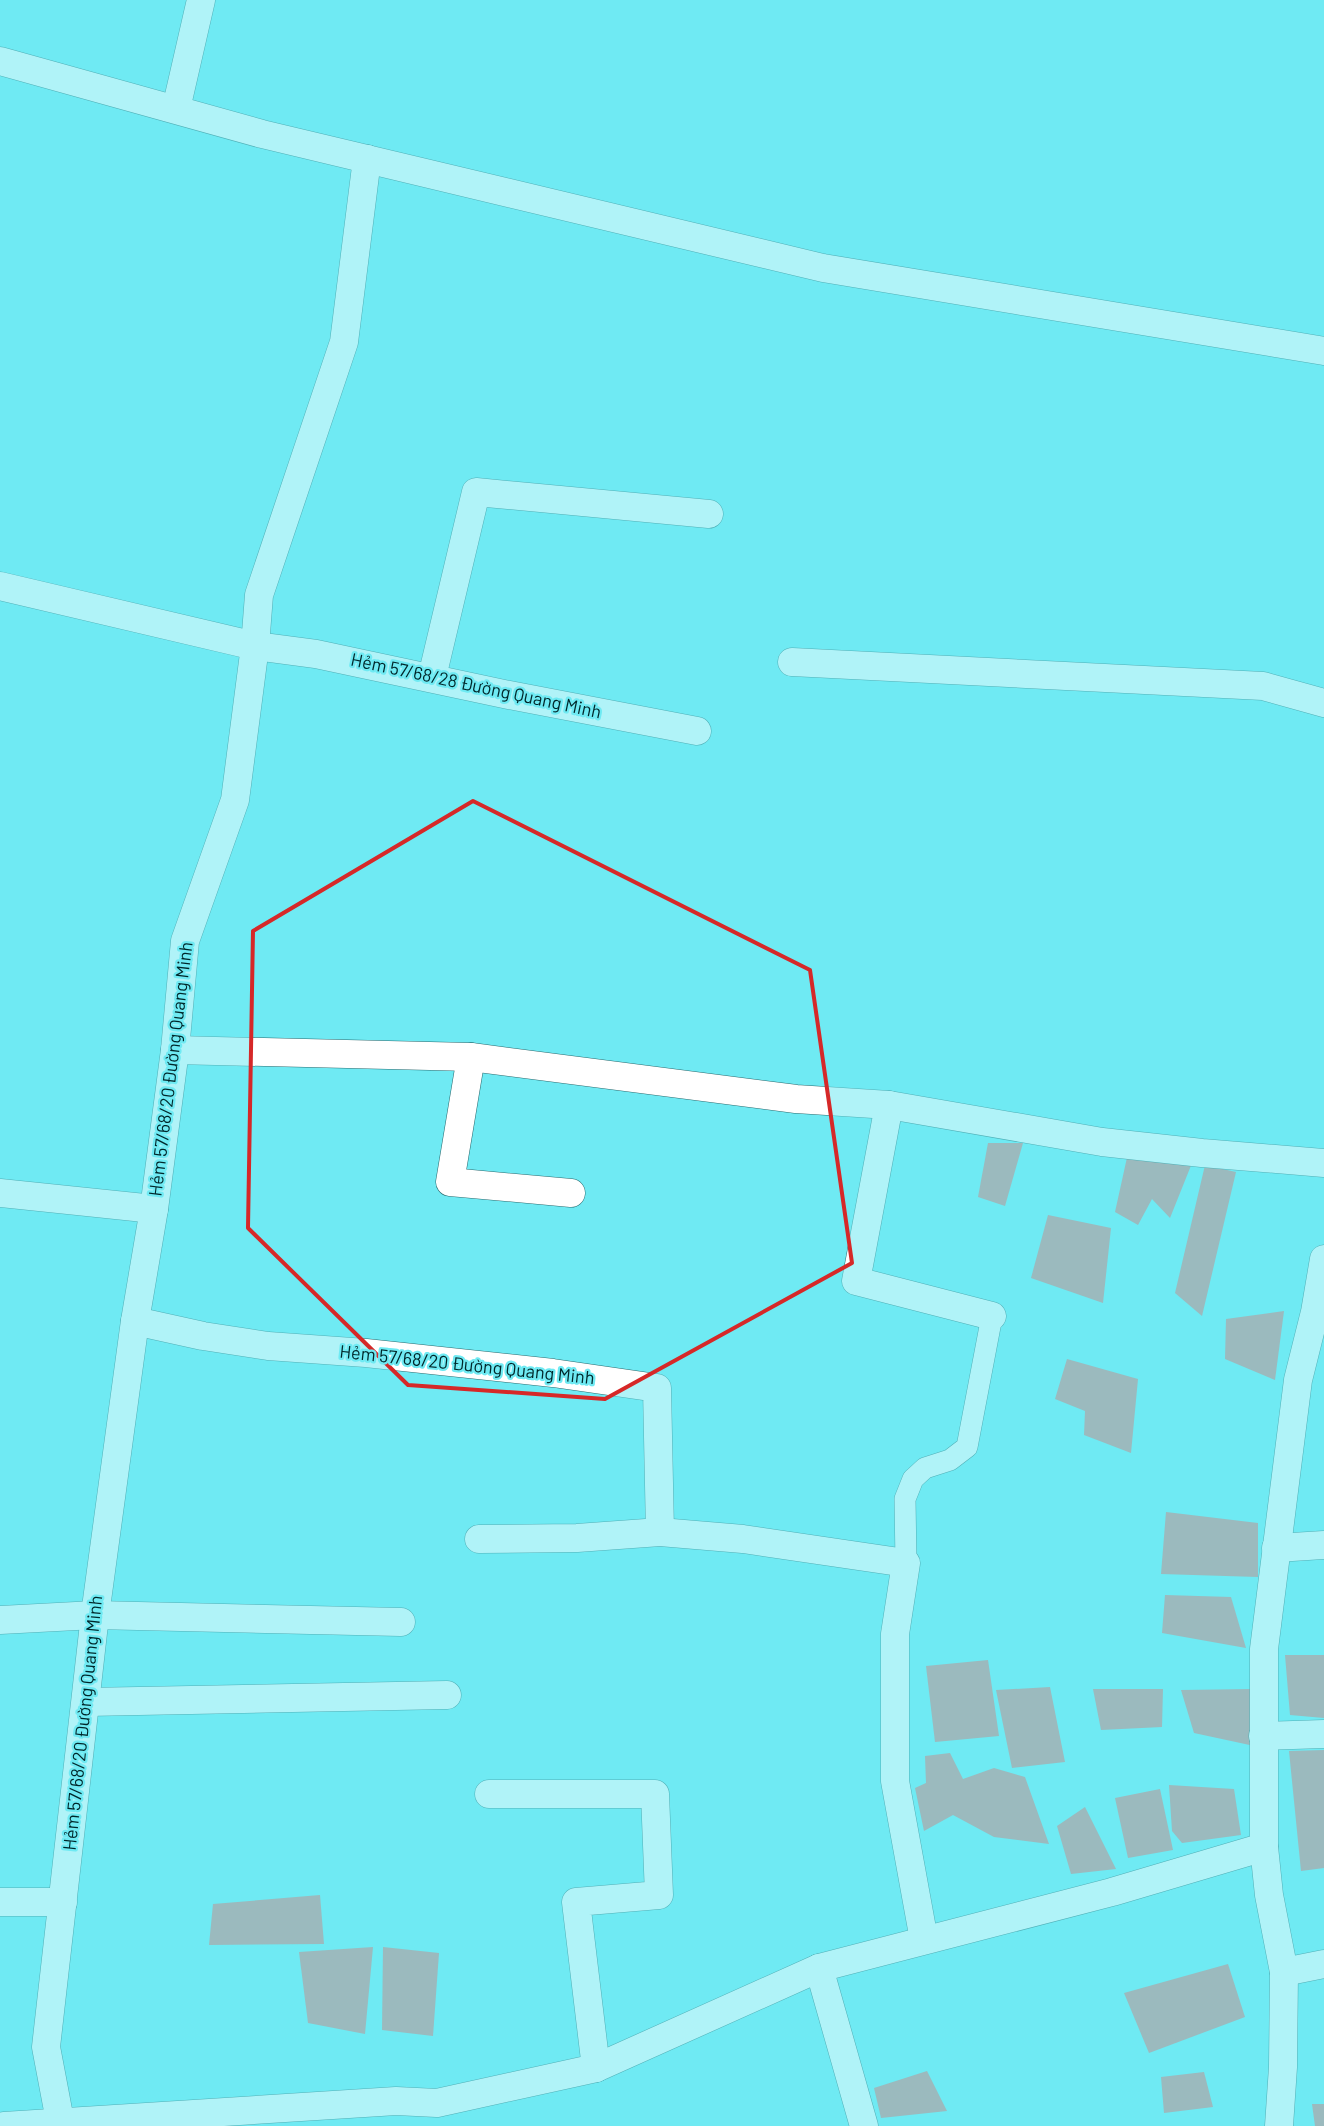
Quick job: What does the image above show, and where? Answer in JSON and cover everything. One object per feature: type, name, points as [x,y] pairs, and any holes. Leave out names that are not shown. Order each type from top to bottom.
[{"type":"street","points":[[176,109],[201,0]]},
{"type":"street","points":[[0,61],[262,134],[823,268],[1324,351]]},
{"type":"street","name":"Hẻm 57/68/20 Đường Quang Minh","points":[[61,2124],[46,2047],[95,1615],[135,1320],[154,1209],[175,1050],[185,941],[235,800],[255,646],[259,595],[344,342],[367,159]]},
{"type":"street","points":[[432,678],[476,492],[708,514]]},
{"type":"street","name":"Hẻm 57/68/28 Đường Quang Minh","points":[[0,586],[255,646],[316,654],[509,695],[697,730]]},
{"type":"street","points":[[792,662],[1263,686],[1324,703]]},
{"type":"street","points":[[175,1050],[471,1057],[796,1099],[889,1105],[1102,1142],[1202,1153],[1324,1163]]},
{"type":"street","points":[[471,1057],[450,1182],[571,1194]]},
{"type":"street","points":[[889,1105],[856,1282],[992,1316]]},
{"type":"street","points":[[0,1193],[154,1209]]},
{"type":"street","points":[[1279,2126],[1283,2067],[1284,1972],[1269,1895],[1264,1846],[1264,1649],[1298,1380],[1320,1313],[1324,1259]]},
{"type":"street","name":"Hẻm 57/68/20 Đường Quang Minh","points":[[135,1320],[204,1336],[268,1346],[366,1353],[553,1373],[657,1388],[660,1532]]},
{"type":"street","points":[[480,1539],[577,1538],[660,1532],[744,1539],[906,1563],[895,1634],[895,1781],[924,1940]]},
{"type":"street","points":[[1276,1548],[1324,1545]]},
{"type":"street","points":[[0,1620],[95,1615],[401,1622]]},
{"type":"street","points":[[86,1702],[447,1695]]},
{"type":"street","points":[[1263,1736],[1324,1734]]},
{"type":"street","points":[[489,1794],[655,1794],[659,1895],[576,1902],[596,2068]]},
{"type":"street","points":[[4,2126],[61,2124],[396,2101],[437,2103],[596,2068],[819,1968],[1112,1892],[1264,1846]]},
{"type":"street","points":[[0,1902],[63,1902]]},
{"type":"street","points":[[1284,1972],[1324,1964]]},
{"type":"street","points":[[819,1968],[864,2126]]},
{"type":"lane","points":[[906,1563],[905,1499],[913,1479],[925,1468],[950,1460],[967,1447],[992,1316]]},
{"type":"highlighted area","points":[[473,801],[810,970],[852,1263],[605,1399],[408,1385],[248,1228],[253,931]]},
{"type":"building","points":[[988,1143],[1023,1143],[1005,1206],[978,1197]]},
{"type":"building","points":[[1128,1153],[1192,1163],[1170,1218],[1152,1199],[1138,1225],[1115,1212]]},
{"type":"building","points":[[1205,1165],[1236,1172],[1202,1316],[1175,1293]]},
{"type":"building","points":[[1048,1215],[1111,1228],[1103,1303],[1031,1278]]},
{"type":"building","points":[[1284,1311],[1275,1380],[1225,1359],[1226,1319]]},
{"type":"building","points":[[1067,1359],[1138,1379],[1131,1453],[1084,1435],[1085,1411],[1055,1399]]},
{"type":"building","points":[[1166,1512],[1258,1523],[1258,1577],[1161,1574]]},
{"type":"building","points":[[1165,1595],[1231,1597],[1246,1648],[1162,1633]]},
{"type":"building","points":[[1285,1655],[1324,1655],[1324,1718],[1290,1715]]},
{"type":"building","points":[[988,1660],[999,1736],[935,1742],[926,1666]]},
{"type":"building","points":[[1050,1687],[1065,1762],[1012,1768],[996,1690]]},
{"type":"building","points":[[1093,1689],[1163,1689],[1162,1727],[1101,1730]]},
{"type":"building","points":[[1253,1689],[1259,1747],[1194,1733],[1181,1690]]},
{"type":"building","points":[[1324,1750],[1324,1868],[1301,1871],[1289,1751]]},
{"type":"building","points":[[950,1753],[963,1779],[994,1768],[1025,1777],[1049,1844],[994,1837],[953,1815],[924,1831],[915,1788],[926,1783],[925,1756]]},
{"type":"building","points":[[1169,1785],[1234,1789],[1241,1835],[1182,1843],[1172,1831]]},
{"type":"building","points":[[1160,1789],[1173,1850],[1128,1858],[1115,1798]]},
{"type":"building","points":[[1085,1807],[1116,1869],[1071,1874],[1057,1826]]},
{"type":"building","points":[[320,1895],[324,1944],[209,1945],[213,1904]]},
{"type":"building","points":[[373,1947],[365,2034],[308,2023],[299,1952]]},
{"type":"building","points":[[383,1947],[439,1953],[433,2036],[382,2030]]},
{"type":"building","points":[[1228,1964],[1245,2017],[1149,2053],[1124,1993]]},
{"type":"building","points":[[927,2071],[947,2111],[881,2118],[874,2088]]},
{"type":"building","points":[[1204,2072],[1213,2107],[1164,2113],[1161,2077]]},
{"type":"building","points":[[1312,2104],[1324,2104],[1324,2126],[1315,2126]]}]
